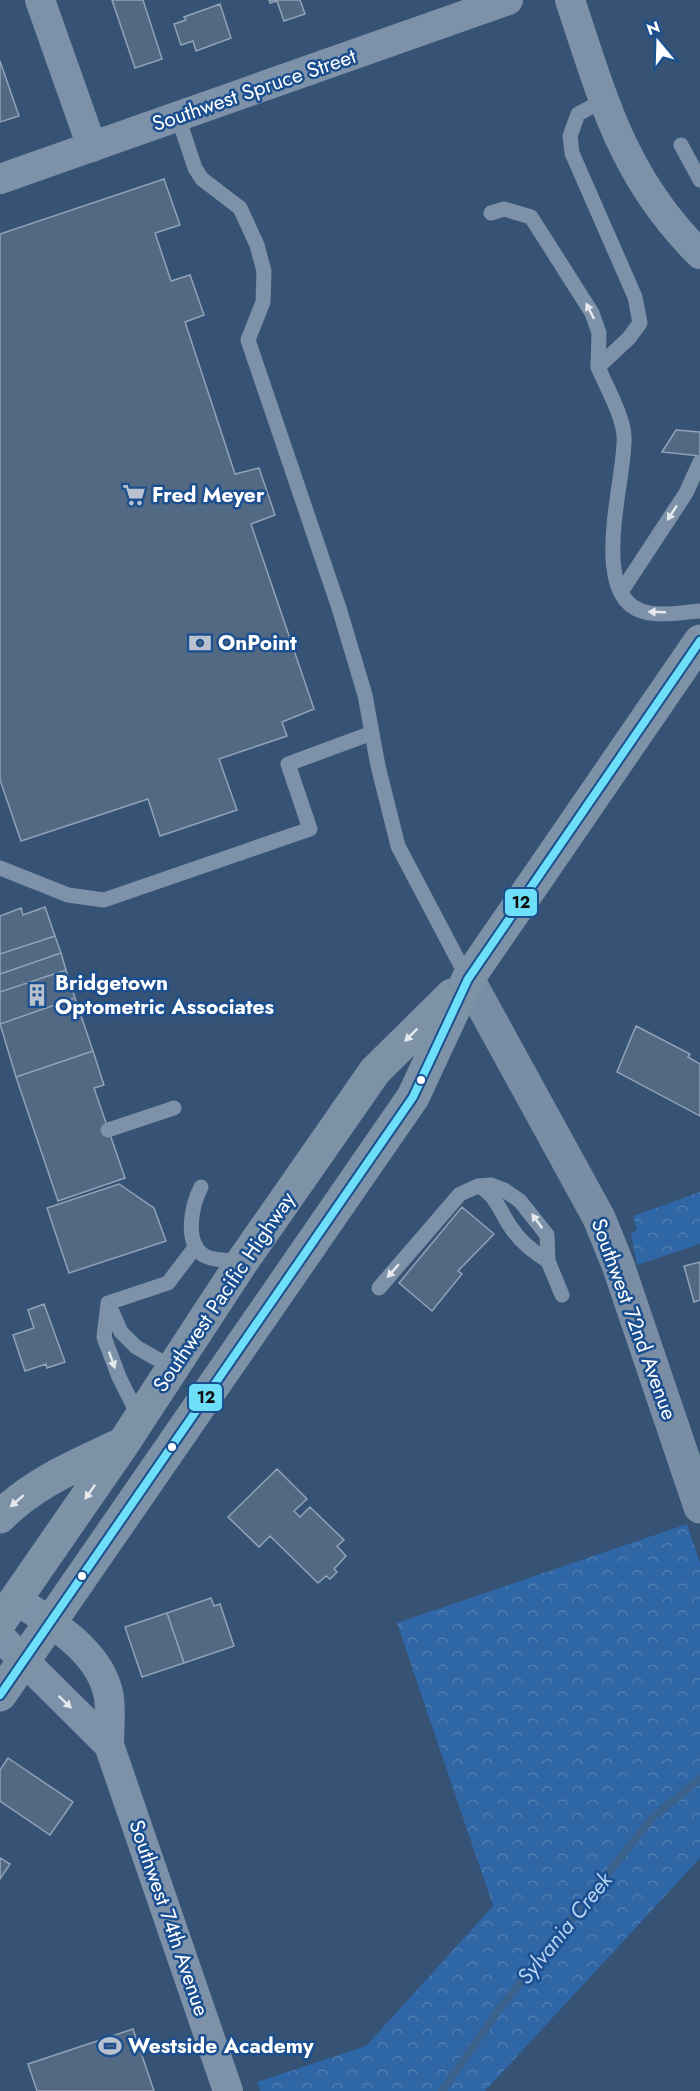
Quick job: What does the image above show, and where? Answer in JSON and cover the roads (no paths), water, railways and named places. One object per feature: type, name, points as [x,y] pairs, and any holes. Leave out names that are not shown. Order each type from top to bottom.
[{"type":"highway","name":"Southwest Pacific Highway","points":[[0,1695],[413,1097],[468,979],[700,641]]},
{"type":"highway","name":"Southwest Pacific Highway","points":[[8,1610],[131,1431],[242,1262],[375,1071],[468,979]]},
{"type":"highway","points":[[0,1517],[17,1499],[40,1483],[131,1431]]},
{"type":"main road","name":"Southwest 72nd Avenue","points":[[468,979],[599,1218],[618,1265],[700,1507]]},
{"type":"street","points":[[40,0],[92,147]]},
{"type":"street","name":"Southwest Spruce Street","points":[[0,179],[508,0]]},
{"type":"street","points":[[570,0],[604,100],[629,161],[659,208],[700,254]]},
{"type":"street","name":"Southwest 74th Avenue","points":[[8,1610],[50,1622],[85,1652],[102,1678],[109,1697],[110,1745],[228,2091]]},
{"type":"street","name":"Southwest 74th Avenue","points":[[0,1637],[110,1745]]},
{"type":"lane","points":[[598,368],[629,338],[640,323],[635,297],[572,153],[570,136],[578,114],[604,100]]},
{"type":"lane","points":[[178,117],[195,168],[202,179],[240,208],[257,245],[264,271],[263,302],[248,339],[339,608],[365,695],[384,795],[398,846],[468,979]]},
{"type":"lane","points":[[681,145],[700,180]]},
{"type":"lane","points":[[491,213],[504,209],[531,217],[592,313],[599,333],[598,368],[624,436],[613,514],[615,577],[621,592],[635,607],[649,613],[700,611]]},
{"type":"lane","points":[[621,592],[686,493],[700,462]]},
{"type":"lane","points":[[0,868],[68,895],[104,900],[310,829],[288,764],[372,733]]},
{"type":"lane","points":[[108,1130],[174,1108]]},
{"type":"lane","points":[[379,1288],[460,1194],[478,1186],[491,1185],[504,1190],[532,1214],[547,1235],[548,1261],[562,1295]]},
{"type":"lane","points":[[478,1186],[490,1192],[511,1228],[531,1251],[548,1261]]},
{"type":"lane","points":[[201,1187],[190,1216],[196,1246],[206,1256],[242,1262]]},
{"type":"lane","points":[[108,1303],[168,1283],[196,1246]]},
{"type":"lane","points":[[108,1303],[121,1332],[136,1347],[173,1368]]},
{"type":"lane","points":[[108,1303],[104,1337],[119,1377],[131,1431]]},
{"type":"waterway","name":"Sylvania Creek","points":[[442,2091],[498,2011],[652,1818],[700,1779]]},
{"type":"place","name":"Fred Meyer","points":[[134,495]]},
{"type":"place","name":"OnPoint","points":[[200,643]]},
{"type":"place","name":"Bridgetown Optometric Associates","points":[[37,995]]},
{"type":"place","name":"Westside Academy","points":[[110,2046]]}]
